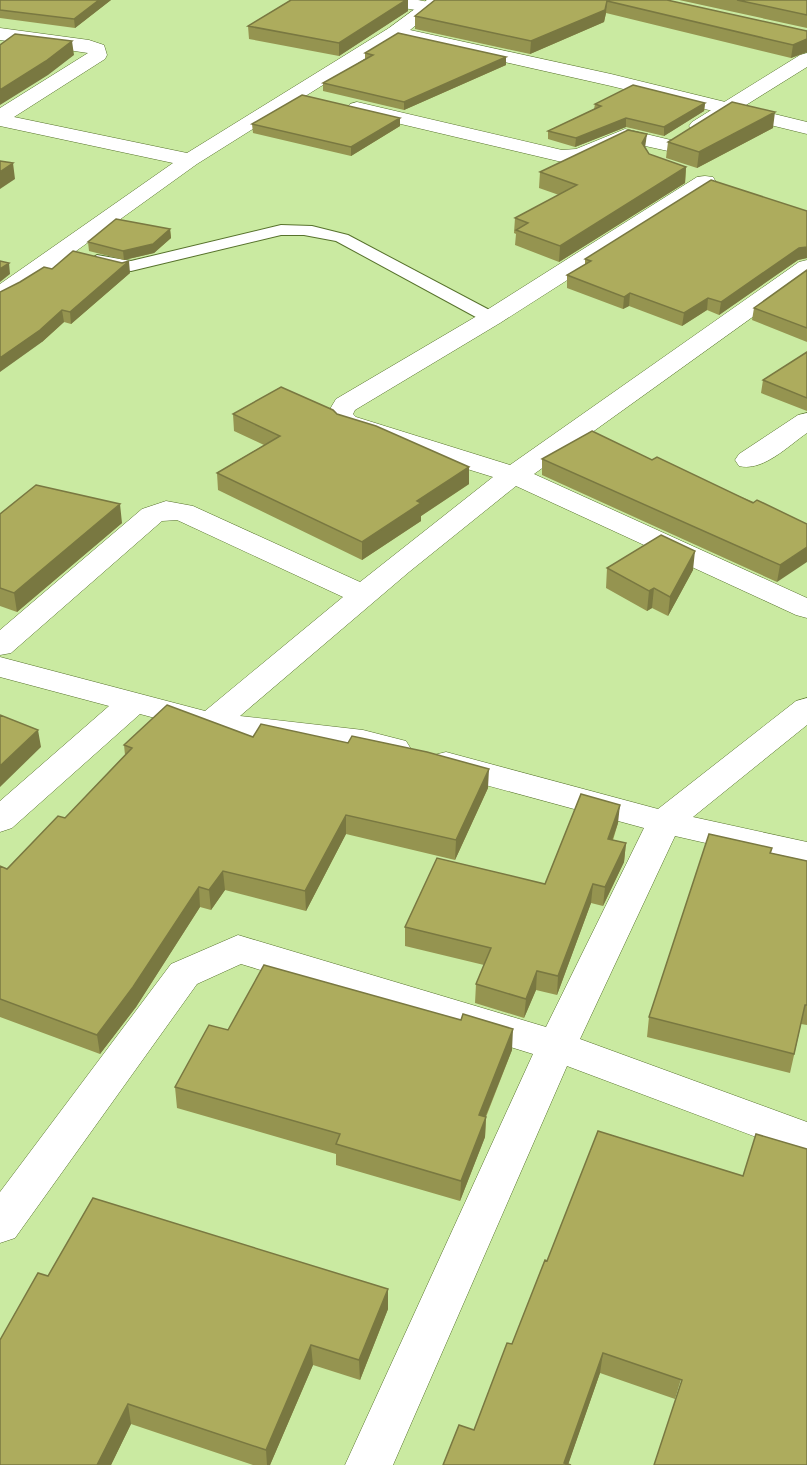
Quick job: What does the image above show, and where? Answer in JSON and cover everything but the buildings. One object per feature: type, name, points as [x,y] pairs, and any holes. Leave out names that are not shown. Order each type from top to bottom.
[{"type":"street","points":[[385,0],[433,4]]},
{"type":"street","points":[[0,296],[190,160],[395,32],[433,4]]},
{"type":"street","points":[[395,32],[807,128]]},
{"type":"street","points":[[0,34],[88,46],[97,49],[98,55],[0,118]]},
{"type":"street","points":[[657,164],[653,157],[657,151],[807,59]]},
{"type":"street","points":[[296,93],[320,99]]},
{"type":"street","points":[[343,104],[562,156],[580,155],[625,135],[668,145]]},
{"type":"street","points":[[0,118],[190,160]]},
{"type":"street","points":[[704,181],[491,318],[345,405],[340,414],[347,423],[514,475],[807,609]]},
{"type":"street","points":[[9,264],[37,270]]},
{"type":"street","points":[[211,723],[364,595],[514,475],[807,267]]},
{"type":"street","points":[[749,460],[807,421]]},
{"type":"street","points":[[0,646],[152,515],[166,510],[183,512],[364,595]]},
{"type":"street","points":[[0,667],[211,723],[363,741],[664,822],[807,854]]},
{"type":"street","points":[[0,820],[135,701]]},
{"type":"street","points":[[369,1465],[557,1046],[664,822],[807,708]]},
{"type":"street","points":[[0,1225],[184,974],[238,949],[557,1046],[807,1139]]},
{"type":"lane","points":[[62,252],[124,267],[281,230],[293,229],[323,233],[342,238],[491,318]]}]
